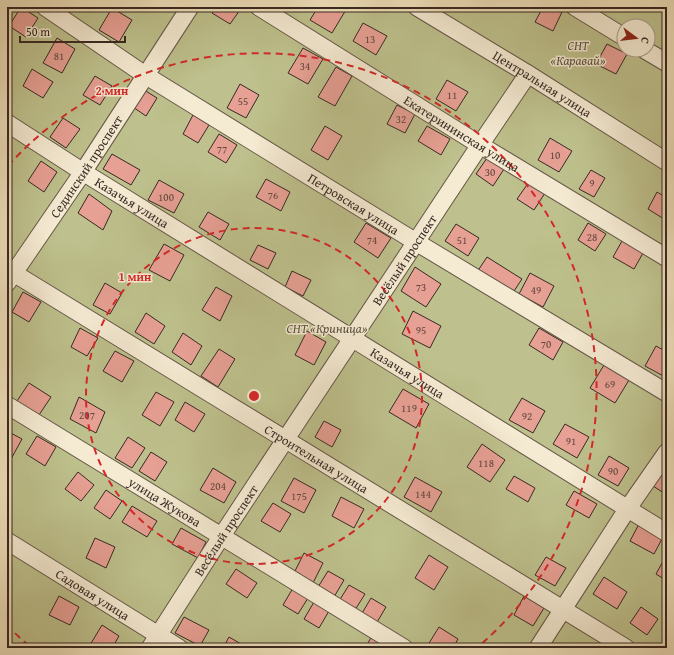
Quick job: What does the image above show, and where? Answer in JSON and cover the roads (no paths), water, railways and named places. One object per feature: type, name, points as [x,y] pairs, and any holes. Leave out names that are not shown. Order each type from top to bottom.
[{"type":"street","name":"Петровская улица","points":[[45,7],[145,75],[416,242],[667,393]]},
{"type":"street","name":"Сединский проспект","points":[[9,275],[83,172],[190,7]]},
{"type":"street","name":"Екатерининская улица","points":[[259,7],[667,258]]},
{"type":"street","name":"Центральная улица","points":[[417,7],[528,74],[667,162]]},
{"type":"street","points":[[575,7],[616,32]]},
{"type":"street","points":[[656,56],[667,63]]},
{"type":"street","name":"Весёлый проспект","points":[[155,642],[221,536],[286,440],[480,144],[528,74]]},
{"type":"street","name":"Казачья улица","points":[[7,123],[83,172],[667,533]]},
{"type":"street","name":"Строительная улица","points":[[9,275],[286,440],[626,648]]},
{"type":"street","name":"улица Жукова","points":[[7,405],[404,648]]},
{"type":"street","points":[[538,648],[628,508],[667,452]]},
{"type":"street","name":"Садовая улица","points":[[7,542],[155,642],[179,648]]},
{"type":"park label","name":"СНТ «Каравай»","points":[[578,52]]},
{"type":"park label","name":"СНТ «Криница»","points":[[327,328]]}]
